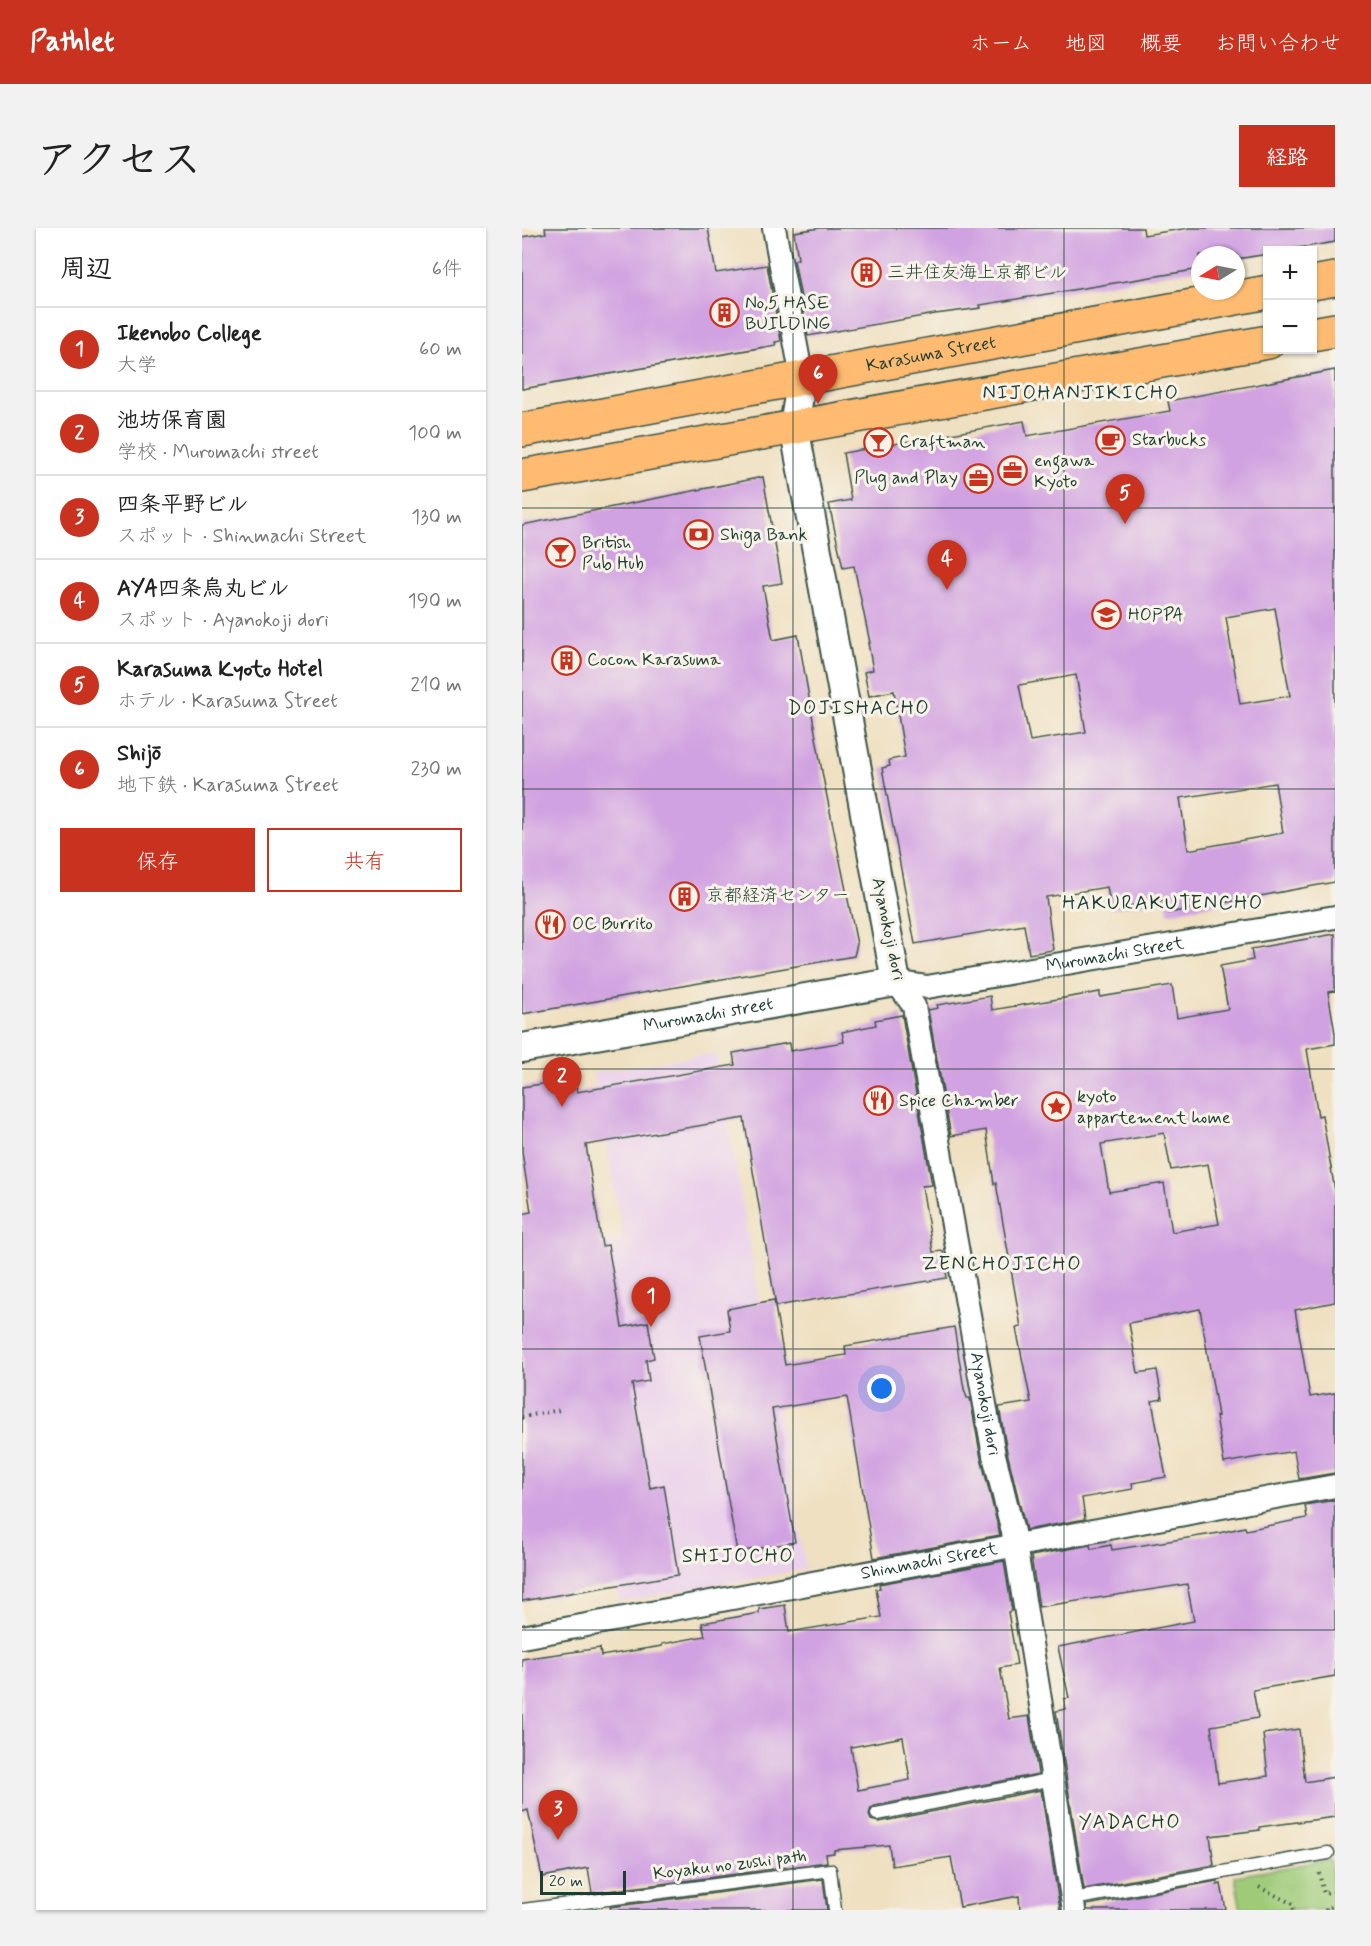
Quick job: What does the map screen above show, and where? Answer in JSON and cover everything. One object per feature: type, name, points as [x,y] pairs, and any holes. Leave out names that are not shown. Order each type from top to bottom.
[{"type":"highway","points":[[1317,282],[1335,279]]},
{"type":"highway","name":"Karasuma Street","points":[[522,430],[1263,293]]},
{"type":"highway","points":[[1317,333],[1335,330]]},
{"type":"highway","points":[[522,476],[1263,343]]},
{"type":"street","name":"Ayanokoji dori","points":[[774,228],[802,378],[794,426],[896,982],[914,1006],[994,1455],[1015,1547],[1074,1905]]},
{"type":"street","name":"Muromachi Street","points":[[896,982],[927,987],[1335,917]]},
{"type":"street","name":"Muromachi street","points":[[522,1048],[896,982]]},
{"type":"street","name":"Shinmachi Street","points":[[522,1637],[1335,1486]]},
{"type":"lane","points":[[878,1814],[1053,1779]]},
{"type":"lane","points":[[1074,1905],[1328,1853]]},
{"type":"lane","name":"Koyaku no zushi path","points":[[523,1910],[830,1870],[835,1910]]},
{"type":"path","points":[[522,1417],[560,1410]]},
{"type":"path","points":[[1293,1904],[1294,1910]]},
{"type":"path","points":[[1326,1910],[1326,1908],[1335,1906]]},
{"type":"shaded area","points":[[716,1053],[806,1569],[619,1602],[588,1423],[526,1257],[623,1240],[594,1073]]},
{"type":"green space","points":[[1330,1860],[1335,1910],[1241,1910],[1235,1876]]},
{"type":"building","points":[[545,228],[708,228],[716,273],[767,265],[781,341],[775,342],[776,345],[522,389],[522,237],[546,233]]},
{"type":"building","points":[[820,228],[1143,228],[1144,235],[1189,228],[1335,228],[1335,242],[1310,246],[1263,246],[1263,255],[1245,258],[1245,246],[1191,246],[1191,270],[808,336],[794,260],[798,259],[794,232]]},
{"type":"building","points":[[1335,370],[1335,882],[1168,913],[1166,900],[1111,909],[1107,887],[1046,897],[1053,950],[1029,954],[1024,925],[915,944],[882,768],[890,766],[889,760],[905,757],[894,691],[869,696],[864,672],[873,670],[868,643],[870,643],[854,566],[843,568],[829,504],[851,500],[843,453],[1024,421],[1027,436],[1170,411],[1168,401]],"holes":[[[1275,608],[1290,696],[1240,704],[1226,617]],[[1076,675],[1086,732],[1030,741],[1019,685]],[[1275,783],[1283,833],[1188,850],[1180,798]]]},
{"type":"building","points":[[763,477],[782,583],[763,586],[773,640],[798,635],[823,777],[857,944],[854,956],[522,1014],[522,525]]},
{"type":"building","points":[[1335,934],[1335,991],[1328,992],[1335,1044],[1307,1049],[1318,1116],[1322,1115],[1335,1191],[1335,1302],[1295,1310],[1310,1397],[1335,1393],[1335,1473],[1299,1479],[1294,1451],[1224,1463],[1200,1309],[1129,1323],[1138,1373],[1157,1370],[1162,1399],[1152,1401],[1166,1477],[1132,1483],[1133,1489],[1082,1498],[1085,1519],[1026,1530],[1007,1452],[999,1407],[1031,1402],[1016,1328],[1021,1327],[996,1183],[994,1184],[986,1130],[951,1136],[928,1010],[938,1008],[937,1005],[990,996],[992,1010],[1100,992],[1100,997],[1172,985],[1177,1018],[1228,1009],[1220,966],[1253,960],[1251,949]],"holes":[[[1164,1133],[1171,1170],[1208,1164],[1219,1224],[1172,1232],[1164,1183],[1109,1192],[1101,1144]]]},
{"type":"building","points":[[902,1015],[932,1185],[922,1186],[933,1252],[943,1251],[947,1278],[776,1306],[744,1118],[586,1145],[602,1246],[608,1245],[622,1327],[648,1322],[654,1358],[646,1360],[649,1381],[632,1384],[650,1488],[664,1485],[678,1575],[522,1601],[522,1214],[531,1212],[522,1152],[522,1087],[575,1079],[577,1092],[735,1065],[733,1053],[789,1043],[790,1051],[844,1042],[842,1032],[876,1025],[875,1020]]},
{"type":"building","points":[[774,1300],[785,1365],[846,1355],[845,1346],[954,1327],[964,1389],[967,1398],[970,1398],[981,1458],[1000,1535],[874,1558],[847,1397],[772,1409],[795,1542],[737,1552],[700,1336],[730,1331],[727,1309]]},
{"type":"building","points":[[1335,1500],[1335,1676],[1253,1690],[1258,1718],[1211,1726],[1218,1783],[1268,1776],[1263,1734],[1299,1729],[1305,1782],[1335,1777],[1335,1817],[1210,1836],[1214,1865],[1084,1889],[1056,1711],[1066,1709],[1064,1699],[1069,1698],[1058,1647],[1194,1621],[1187,1584],[1039,1607],[1031,1556],[1090,1545],[1091,1549],[1111,1545],[1112,1550],[1245,1527],[1246,1530],[1307,1518],[1305,1505]]},
{"type":"building","points":[[1004,1561],[1012,1611],[1008,1612],[1017,1665],[1000,1668],[1009,1719],[1029,1716],[1038,1774],[875,1806],[871,1808],[869,1815],[871,1820],[879,1822],[1041,1790],[1060,1910],[1020,1910],[1019,1896],[960,1907],[951,1857],[892,1866],[889,1845],[834,1850],[834,1853],[826,1854],[827,1862],[592,1893],[588,1868],[542,1877],[528,1810],[522,1812],[522,1659],[600,1648],[601,1656],[662,1646],[662,1644],[705,1636],[702,1623],[759,1613],[759,1609],[785,1605],[789,1632],[881,1617],[876,1589],[880,1588],[879,1584]],"holes":[[[903,1737],[910,1780],[858,1790],[851,1747]]]},
{"type":"building","points":[[823,1879],[827,1910],[611,1910],[610,1907]]},
{"type":"building","points":[[1217,1881],[1217,1885],[1221,1884],[1226,1910],[1087,1910],[1087,1905]]},
{"type":"place","name":"三井住友海上京都ビル","points":[[866,273]]},
{"type":"place","name":"No,5 HASE BUILDING","points":[[724,313]]},
{"type":"place","name":"Shijō","points":[[818,404]]},
{"type":"place","name":"Starbucks","points":[[1111,440]]},
{"type":"place","name":"Craftman","points":[[878,442]]},
{"type":"place","name":"engawa Kyoto","points":[[1013,471]]},
{"type":"place","name":"Plug and Play","points":[[979,478]]},
{"type":"place","name":"Karasuma Kyoto Hotel","points":[[1125,524]]},
{"type":"place","name":"Shiga Bank","points":[[699,535]]},
{"type":"place","name":"British Pub Hub","points":[[561,553]]},
{"type":"place","name":"AYA四条烏丸ビル","points":[[947,590]]},
{"type":"place","name":"HOPPA","points":[[1107,615]]},
{"type":"place","name":"Cocon Karasuma","points":[[566,660]]},
{"type":"place","name":"京都経済センター","points":[[685,896]]},
{"type":"place","name":"OC Burrito","points":[[551,924]]},
{"type":"place","name":"Spice Chamber","points":[[878,1101]]},
{"type":"place","name":"池坊保育園","points":[[562,1107]]},
{"type":"place","name":"kyoto appartement home","points":[[1056,1107]]},
{"type":"place","name":"Ikenobo College","points":[[651,1327]]},
{"type":"place","name":"四条平野ビル","points":[[558,1840]]},
{"type":"district","name":"NIJOHANJIKICHO","points":[[1081,393]]},
{"type":"district","name":"DOJISHACHO","points":[[859,708]]},
{"type":"district","name":"HAKURAKUTENCHO","points":[[1163,903]]},
{"type":"district","name":"ZENCHOJICHO","points":[[1002,1264]]},
{"type":"district","name":"SHIJOCHO","points":[[738,1556]]},
{"type":"district","name":"YADACHO","points":[[1130,1822]]}]
